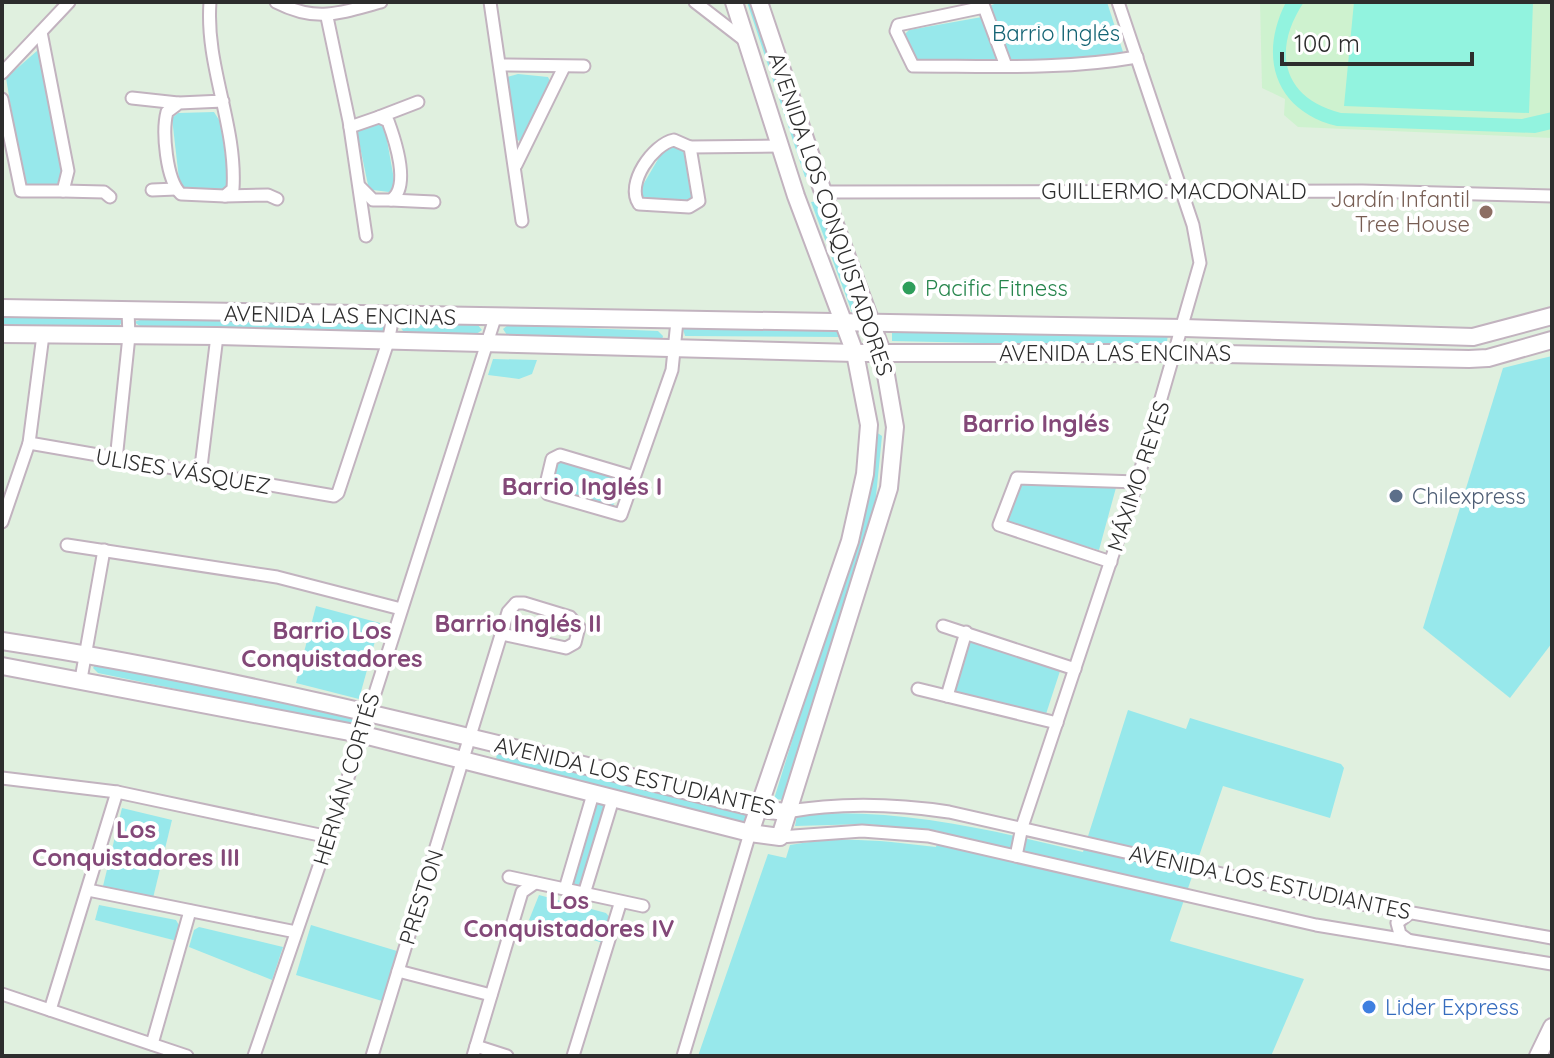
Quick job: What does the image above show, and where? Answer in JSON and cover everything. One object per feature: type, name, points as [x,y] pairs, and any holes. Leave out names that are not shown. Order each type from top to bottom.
[{"type":"street","points":[[2,73],[69,2]]},
{"type":"street","points":[[210,2],[208,44],[223,101],[234,178],[233,189],[225,196]]},
{"type":"street","points":[[276,2],[290,9],[327,17],[381,2]]},
{"type":"street","points":[[490,2],[522,221]]},
{"type":"street","name":"AVENIDA LOS CONQUISTADORES","points":[[695,2],[748,43]]},
{"type":"street","name":"AVENIDA LOS CONQUISTADORES","points":[[683,1056],[750,833],[850,541],[865,474],[869,425],[855,353],[796,196],[734,2]]},
{"type":"street","name":"AVENIDA LOS CONQUISTADORES","points":[[759,2],[823,192],[882,352],[895,427],[889,488],[780,837]]},
{"type":"street","name":"MÁXIMO REYES","points":[[1016,856],[1022,827],[1137,482],[1184,328],[1200,263],[1196,233],[1118,2]]},
{"type":"street","points":[[1006,66],[984,7],[898,25],[896,31],[913,66],[1006,66],[1087,66],[1137,57]]},
{"type":"street","points":[[327,17],[350,127],[366,236]]},
{"type":"street","points":[[41,32],[68,171],[63,191]]},
{"type":"street","points":[[500,65],[584,66]]},
{"type":"street","points":[[515,165],[564,67]]},
{"type":"street","points":[[132,98],[179,103],[223,101]]},
{"type":"street","points":[[2,99],[21,191],[104,192],[110,197]]},
{"type":"street","points":[[350,127],[418,102]]},
{"type":"street","points":[[176,189],[165,116],[179,103]]},
{"type":"street","points":[[379,117],[388,121],[401,182],[399,194],[391,200]]},
{"type":"street","points":[[690,147],[698,203],[689,207],[639,204],[636,187],[655,148],[674,140],[690,147],[780,146]]},
{"type":"street","points":[[359,185],[373,200],[434,202]]},
{"type":"street","points":[[152,190],[176,189],[190,196],[268,195],[277,199]]},
{"type":"street","name":"GUILLERMO MACDONALD","points":[[796,196],[823,192],[1182,191],[1362,191],[1552,196]]},
{"type":"street","name":"AVENIDA LAS ENCINAS","points":[[2,308],[1184,328],[1473,337],[1552,316]]},
{"type":"street","points":[[116,460],[129,336],[128,311]]},
{"type":"street","points":[[388,342],[393,317]]},
{"type":"street","name":"HERNÁN CORTÉS","points":[[254,1056],[329,837],[366,711],[495,318]]},
{"type":"street","points":[[634,477],[560,455],[552,459],[546,484],[548,494],[621,515],[672,370],[677,321]]},
{"type":"street","points":[[1287,355],[1302,333]]},
{"type":"street","points":[[1490,358],[1494,333]]},
{"type":"street","name":"AVENIDA LAS ENCINAS","points":[[2,334],[487,342],[855,353],[1176,353],[1490,358],[1552,340]]},
{"type":"street","points":[[2,522],[29,443],[43,335]]},
{"type":"street","points":[[200,475],[217,336]]},
{"type":"street","name":"ULISES VÁSQUEZ","points":[[29,443],[200,475],[336,495],[388,342]]},
{"type":"street","points":[[869,425],[895,427]]},
{"type":"street","points":[[1111,562],[999,525],[1017,478],[1137,482]]},
{"type":"street","points":[[67,545],[277,577],[401,609]]},
{"type":"street","points":[[81,679],[104,550]]},
{"type":"street","name":"PRESTON","points":[[372,1056],[472,738],[502,634],[511,608],[520,602],[570,617],[579,627],[575,643],[566,648],[502,634]]},
{"type":"street","points":[[943,626],[1075,669]]},
{"type":"street","points":[[947,696],[966,632]]},
{"type":"street","name":"AVENIDA LOS ESTUDIANTES","points":[[2,641],[86,654],[366,711],[760,809],[786,812],[823,805],[912,806],[1022,827],[1323,897],[1552,938]]},
{"type":"street","name":"AVENIDA LOS ESTUDIANTES","points":[[2,666],[360,734],[750,833],[780,837],[872,831],[928,836],[1316,925],[1552,964]]},
{"type":"street","points":[[918,689],[1057,723]]},
{"type":"street","points":[[2,793],[4,778],[117,792],[329,837]]},
{"type":"street","points":[[50,1010],[117,792]]},
{"type":"street","points":[[565,889],[593,794]]},
{"type":"street","points":[[584,894],[613,799]]},
{"type":"street","points":[[509,877],[620,904],[643,906]]},
{"type":"street","points":[[507,1056],[474,1051],[522,892],[535,883]]},
{"type":"street","points":[[88,890],[296,932]]},
{"type":"street","points":[[573,1056],[620,904]]},
{"type":"street","points":[[152,1044],[190,911]]},
{"type":"street","points":[[1408,940],[1400,934],[1397,923],[1410,913]]},
{"type":"street","points":[[398,971],[491,995]]},
{"type":"street","points":[[2,994],[187,1056]]},
{"type":"street","points":[[1544,1047],[1552,1027]]},
{"type":"shaded area","points":[[1260,2],[1552,2],[1552,138],[1298,127],[1284,115],[1285,99],[1262,88]]},
{"type":"shaded area","points":[[1286,2],[1304,2],[1288,37],[1288,70],[1294,84],[1305,96],[1321,106],[1341,113],[1522,119],[1552,112],[1552,129],[1535,133],[1337,126],[1316,119],[1286,95],[1273,61],[1273,42]]},
{"type":"shaded area","points":[[1354,2],[1533,2],[1529,113],[1344,106]]},
{"type":"green space","points":[[747,2],[759,2],[814,176],[805,177]]},
{"type":"green space","name":"Barrio Inglés","points":[[1000,2],[1107,2],[1123,52],[1086,63],[1012,64],[989,6]]},
{"type":"green space","points":[[982,17],[1000,61],[916,63],[905,34],[909,30]]},
{"type":"green space","points":[[38,50],[62,175],[56,186],[30,187],[23,180],[6,78]]},
{"type":"green space","points":[[518,74],[548,77],[551,83],[521,141],[516,140],[506,83],[507,77]]},
{"type":"green space","points":[[214,112],[221,123],[229,186],[220,192],[180,188],[172,118],[178,113]]},
{"type":"green space","points":[[379,124],[385,129],[395,185],[389,192],[373,190],[368,185],[357,132],[368,125]]},
{"type":"green space","points":[[673,146],[682,149],[687,160],[692,182],[691,201],[642,199],[640,190],[664,149]]},
{"type":"green space","points":[[820,201],[857,310],[853,315],[811,202]]},
{"type":"green space","points":[[2,316],[119,318],[123,321],[118,327],[2,325]]},
{"type":"green space","points":[[146,318],[386,325],[385,333],[143,328],[134,322]]},
{"type":"green space","points":[[406,323],[477,324],[482,330],[475,335],[405,334],[401,328]]},
{"type":"green space","points":[[508,325],[658,331],[663,336],[662,340],[650,341],[507,335],[503,329]]},
{"type":"green space","points":[[687,326],[838,331],[840,337],[685,336],[683,329]]},
{"type":"green space","points":[[892,331],[1168,335],[1166,347],[892,341]]},
{"type":"green space","points":[[1552,356],[1552,643],[1510,698],[1423,628],[1503,368]]},
{"type":"green space","points":[[493,359],[537,360],[532,374],[519,379],[488,375]]},
{"type":"green space","points":[[876,432],[882,436],[875,506],[784,800],[774,799],[865,506]]},
{"type":"green space","points":[[561,459],[619,477],[622,485],[612,508],[551,490],[556,461]]},
{"type":"green space","points":[[1021,482],[1117,484],[1099,550],[1005,521]]},
{"type":"green space","name":"Barrio Los Conquistadores","points":[[316,606],[380,623],[359,699],[296,683]]},
{"type":"green space","points":[[968,639],[1061,668],[1046,714],[953,692]]},
{"type":"green space","points":[[96,663],[357,716],[358,722],[346,724],[98,673],[93,668]]},
{"type":"green space","points":[[1128,710],[1186,729],[1190,718],[1341,764],[1344,768],[1330,818],[1223,786],[1170,941],[1304,979],[1271,1056],[698,1056],[768,854],[786,858],[790,845],[827,840],[881,841],[936,847],[940,831],[866,824],[795,826],[797,815],[834,813],[906,817],[977,828],[1083,852]]},
{"type":"green space","points":[[497,751],[750,811],[747,823],[496,761]]},
{"type":"green space","points":[[598,802],[606,805],[580,884],[575,887],[572,881]]},
{"type":"green space","name":"Los Conquistadores III","points":[[122,808],[172,820],[153,898],[103,886]]},
{"type":"green space","name":"Los Conquistadores IV","points":[[539,895],[606,913],[611,919],[603,943],[529,920]]},
{"type":"green space","points":[[99,905],[176,920],[180,927],[177,941],[95,920]]},
{"type":"green space","points":[[311,925],[397,951],[382,1001],[296,975]]},
{"type":"green space","points":[[199,927],[283,947],[272,980],[189,947],[194,930]]},
{"type":"place","name":"Jardín Infantil Tree House","points":[[1486,212]]},
{"type":"place","name":"Pacific Fitness","points":[[909,288]]},
{"type":"place","name":"Chilexpress","points":[[1396,496]]},
{"type":"place","name":"Lider Express","points":[[1369,1007]]},
{"type":"district","name":"Barrio Inglés","points":[[1036,424]]},
{"type":"district","name":"Barrio Inglés I","points":[[582,487]]},
{"type":"district","name":"Barrio Inglés II","points":[[518,624]]},
{"type":"district","name":"Barrio Los Conquistadores","points":[[332,645]]},
{"type":"district","name":"Los Conquistadores III","points":[[136,844]]},
{"type":"district","name":"Los Conquistadores IV","points":[[569,915]]}]
